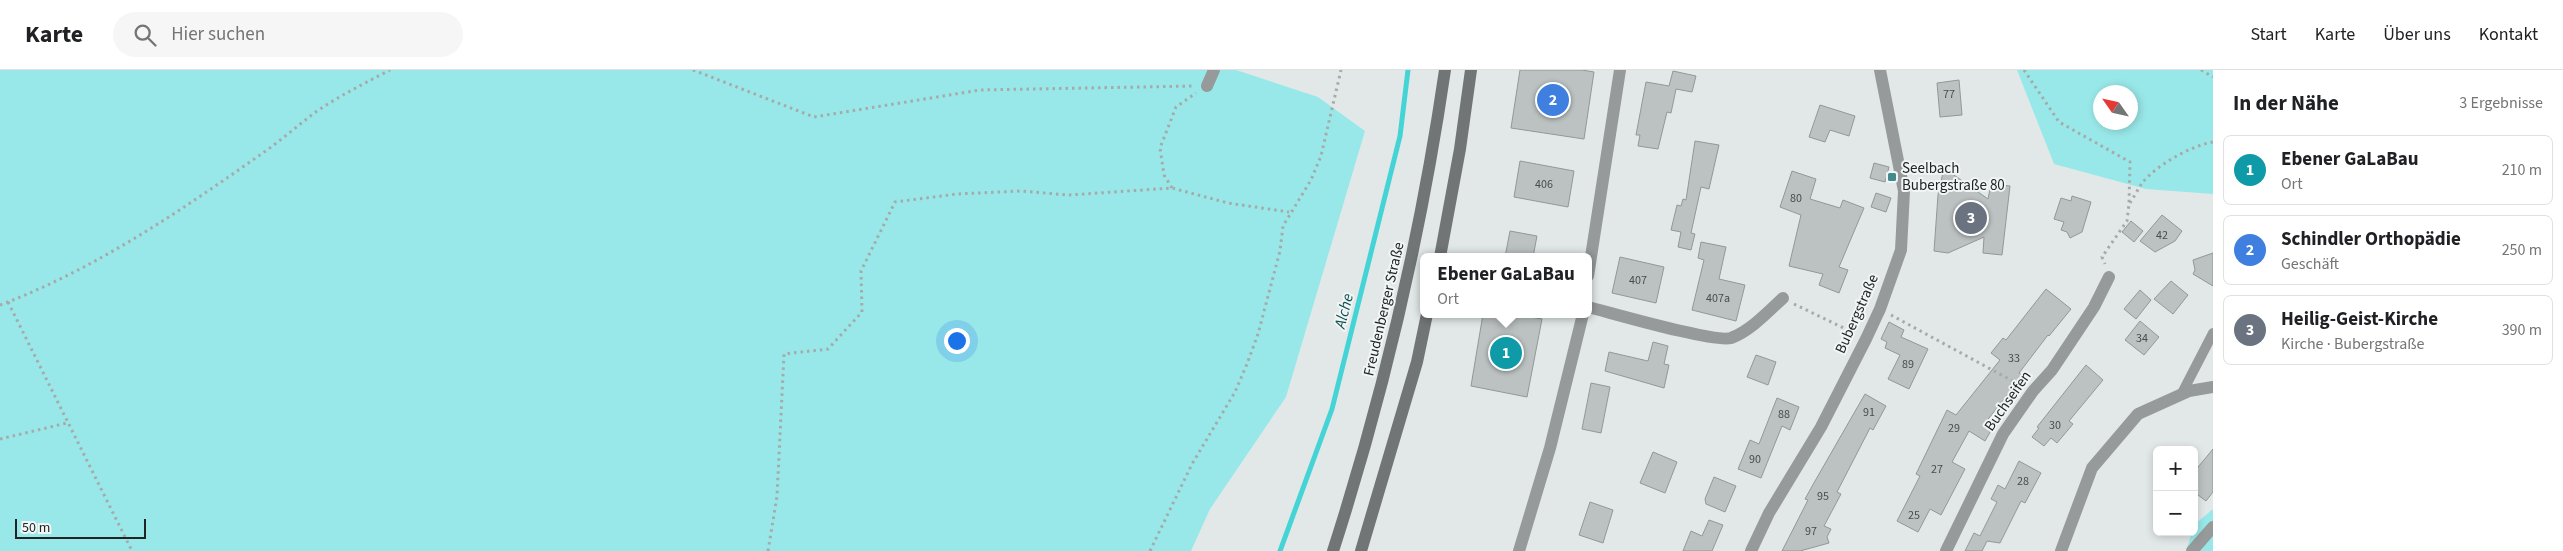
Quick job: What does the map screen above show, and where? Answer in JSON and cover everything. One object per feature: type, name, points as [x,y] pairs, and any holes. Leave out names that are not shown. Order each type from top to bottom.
[{"type":"main road","name":"Freudenberger Straße","points":[[1333,551],[1360,468],[1390,360],[1425,195],[1445,70]]},
{"type":"main road","points":[[1441,253],[1460,149],[1471,70]]},
{"type":"main road","points":[[1360,551],[1385,474],[1426,318]]},
{"type":"street","points":[[1207,86],[1214,70]]},
{"type":"street","points":[[1592,253],[1620,70]]},
{"type":"street","name":"Bubergstraße","points":[[1751,551],[1769,513],[1820,428],[1866,339],[1880,309],[1902,250],[1904,191],[1880,70]]},
{"type":"street","name":"Buchseifen","points":[[1946,551],[2002,434],[2033,391],[2052,370],[2094,307],[2109,277]]},
{"type":"street","points":[[1592,308],[1706,337],[1730,338],[1765,315],[1783,298]]},
{"type":"street","points":[[1519,551],[1550,448],[1581,318]]},
{"type":"street","points":[[2061,551],[2092,468],[2138,414],[2189,391],[2213,387]]},
{"type":"street","points":[[2192,551],[2213,527]]},
{"type":"lane","points":[[2180,395],[2213,333]]},
{"type":"path","points":[[0,305],[102,257],[163,221],[258,156],[346,92],[390,70]]},
{"type":"path","points":[[693,70],[814,117],[980,90],[1207,86]]},
{"type":"path","points":[[1150,551],[1192,464],[1235,392],[1247,364],[1258,334],[1280,251],[1283,226],[1289,212],[1310,180],[1321,156],[1341,70]]},
{"type":"path","points":[[2024,70],[2058,122],[2130,162],[2127,221],[2102,257],[2109,277]]},
{"type":"path","points":[[2201,70],[2213,77]]},
{"type":"path","points":[[1172,188],[1164,175],[1160,148],[1176,107],[1207,86]]},
{"type":"path","points":[[2129,204],[2143,182],[2161,167],[2187,152],[2213,142]]},
{"type":"path","points":[[768,551],[777,496],[784,354],[828,348],[862,312],[860,271],[895,202],[966,193],[1020,191],[1069,195],[1172,188],[1228,203],[1289,212]]},
{"type":"path","points":[[1783,298],[1866,339]]},
{"type":"path","points":[[8,302],[132,551]]},
{"type":"path","points":[[1880,309],[2033,391]]},
{"type":"path","points":[[0,439],[67,423]]},
{"type":"shaded area","points":[[0,70],[1236,70],[1318,97],[1365,131],[1286,397],[1210,509],[1191,551],[0,551]]},
{"type":"shaded area","points":[[2017,70],[2213,70],[2213,194],[2146,189],[2054,164]]},
{"type":"shaded area","points":[[2213,509],[2213,551],[2186,551],[2191,536],[2198,536],[2198,522]]},
{"type":"building","points":[[1520,70],[1582,70],[1594,72],[1584,139],[1511,128]]},
{"type":"building","points":[[1673,71],[1696,76],[1692,92],[1676,89],[1671,113],[1667,112],[1658,149],[1638,146],[1640,135],[1636,135],[1646,82],[1669,86]]},
{"type":"building","points":[[1959,80],[1962,115],[1940,117],[1937,83]]},
{"type":"building","points":[[1820,105],[1855,116],[1849,136],[1830,130],[1825,142],[1809,137]]},
{"type":"building","points":[[1695,141],[1719,145],[1709,189],[1701,187],[1691,233],[1695,234],[1691,250],[1678,247],[1681,232],[1671,230],[1677,205],[1681,206],[1683,199],[1686,200]]},
{"type":"building","points":[[1520,161],[1574,171],[1568,207],[1514,197]]},
{"type":"building","points":[[1874,163],[1889,167],[1885,182],[1870,178]]},
{"type":"building","points":[[1944,168],[1988,199],[1991,184],[2010,186],[2002,255],[1983,253],[1984,237],[1948,253],[1934,251],[1938,195]]},
{"type":"building","points":[[1792,171],[1816,179],[1810,199],[1840,208],[1843,200],[1864,208],[1839,267],[1848,270],[1839,293],[1819,285],[1823,274],[1789,266],[1801,215],[1780,207]]},
{"type":"building","points":[[1876,193],[1891,198],[1886,212],[1871,207]]},
{"type":"building","points":[[2072,196],[2091,202],[2082,232],[2070,238],[2067,232],[2061,230],[2064,222],[2054,219],[2061,198],[2071,201]]},
{"type":"building","points":[[2162,215],[2182,231],[2175,241],[2155,252],[2140,241]]},
{"type":"building","points":[[2131,221],[2143,231],[2134,242],[2122,232]]},
{"type":"building","points":[[1510,231],[1537,236],[1534,253],[1506,253]]},
{"type":"building","points":[[1701,242],[1726,247],[1719,279],[1745,285],[1736,321],[1692,310],[1704,260],[1698,258]]},
{"type":"building","points":[[2213,253],[2213,286],[2193,274],[2195,270],[2193,260]]},
{"type":"building","points":[[1620,257],[1664,267],[1656,303],[1612,293]]},
{"type":"building","points":[[2171,281],[2188,295],[2173,314],[2154,299]]},
{"type":"building","points":[[2046,289],[2071,309],[2019,373],[2024,377],[2010,396],[2008,394],[1985,423],[1993,427],[1985,441],[1969,431],[1952,462],[1965,469],[1941,515],[1930,509],[1918,532],[1897,521],[1920,476],[1916,474],[1947,410],[1956,415],[2000,360],[1991,353],[2003,338],[2006,340]]},
{"type":"building","points":[[2140,290],[2151,300],[2136,319],[2124,309]]},
{"type":"building","points":[[1482,318],[1542,319],[1527,397],[1471,386]]},
{"type":"building","points":[[2140,321],[2159,337],[2144,355],[2125,340]]},
{"type":"building","points":[[1889,322],[1904,330],[1901,337],[1928,349],[1909,389],[1888,379],[1900,355],[1885,348],[1887,342],[1881,339]]},
{"type":"building","points":[[1653,342],[1668,346],[1664,364],[1669,365],[1664,388],[1605,371],[1609,352],[1648,361]]},
{"type":"building","points":[[1756,355],[1776,362],[1768,385],[1747,377]]},
{"type":"building","points":[[2086,365],[2103,380],[2069,421],[2073,424],[2057,443],[2051,438],[2044,446],[2032,437],[2039,428],[2037,427]]},
{"type":"building","points":[[1591,383],[1610,387],[1601,433],[1582,429]]},
{"type":"building","points":[[1865,394],[1886,406],[1873,430],[1870,428],[1837,492],[1841,494],[1824,526],[1831,529],[1827,537],[1829,543],[1800,551],[1782,551],[1808,500],[1805,499]]},
{"type":"building","points":[[1777,398],[1799,407],[1790,430],[1782,426],[1761,478],[1738,469],[1750,440],[1759,444]]},
{"type":"building","points":[[2213,449],[2213,492],[2206,501],[2198,495],[2198,467]]},
{"type":"building","points":[[1653,452],[1677,462],[1665,493],[1640,483]]},
{"type":"building","points":[[2019,461],[2041,473],[2025,503],[2021,501],[2000,543],[1987,541],[1982,551],[1965,551],[1974,533],[1980,536],[1997,502],[1991,499],[1998,485],[2005,489]]},
{"type":"building","points":[[1714,477],[1736,486],[1725,512],[1706,504],[1705,499]]},
{"type":"building","points":[[1590,502],[1613,510],[1603,543],[1579,535]]},
{"type":"building","points":[[1709,520],[1723,525],[1712,551],[1683,551],[1691,531],[1702,536]]},
{"type":"waterway","name":"Alche","points":[[1280,551],[1332,409],[1400,136],[1408,70]]},
{"type":"place","name":"Schindler Orthopädie","points":[[1553,100]]},
{"type":"place","name":"Seelbach Bubergstraße 80","points":[[1892,177]]},
{"type":"place","name":"Heilig-Geist-Kirche","points":[[1971,218]]},
{"type":"place","name":"Ebener GaLaBau","points":[[1506,353]]}]
